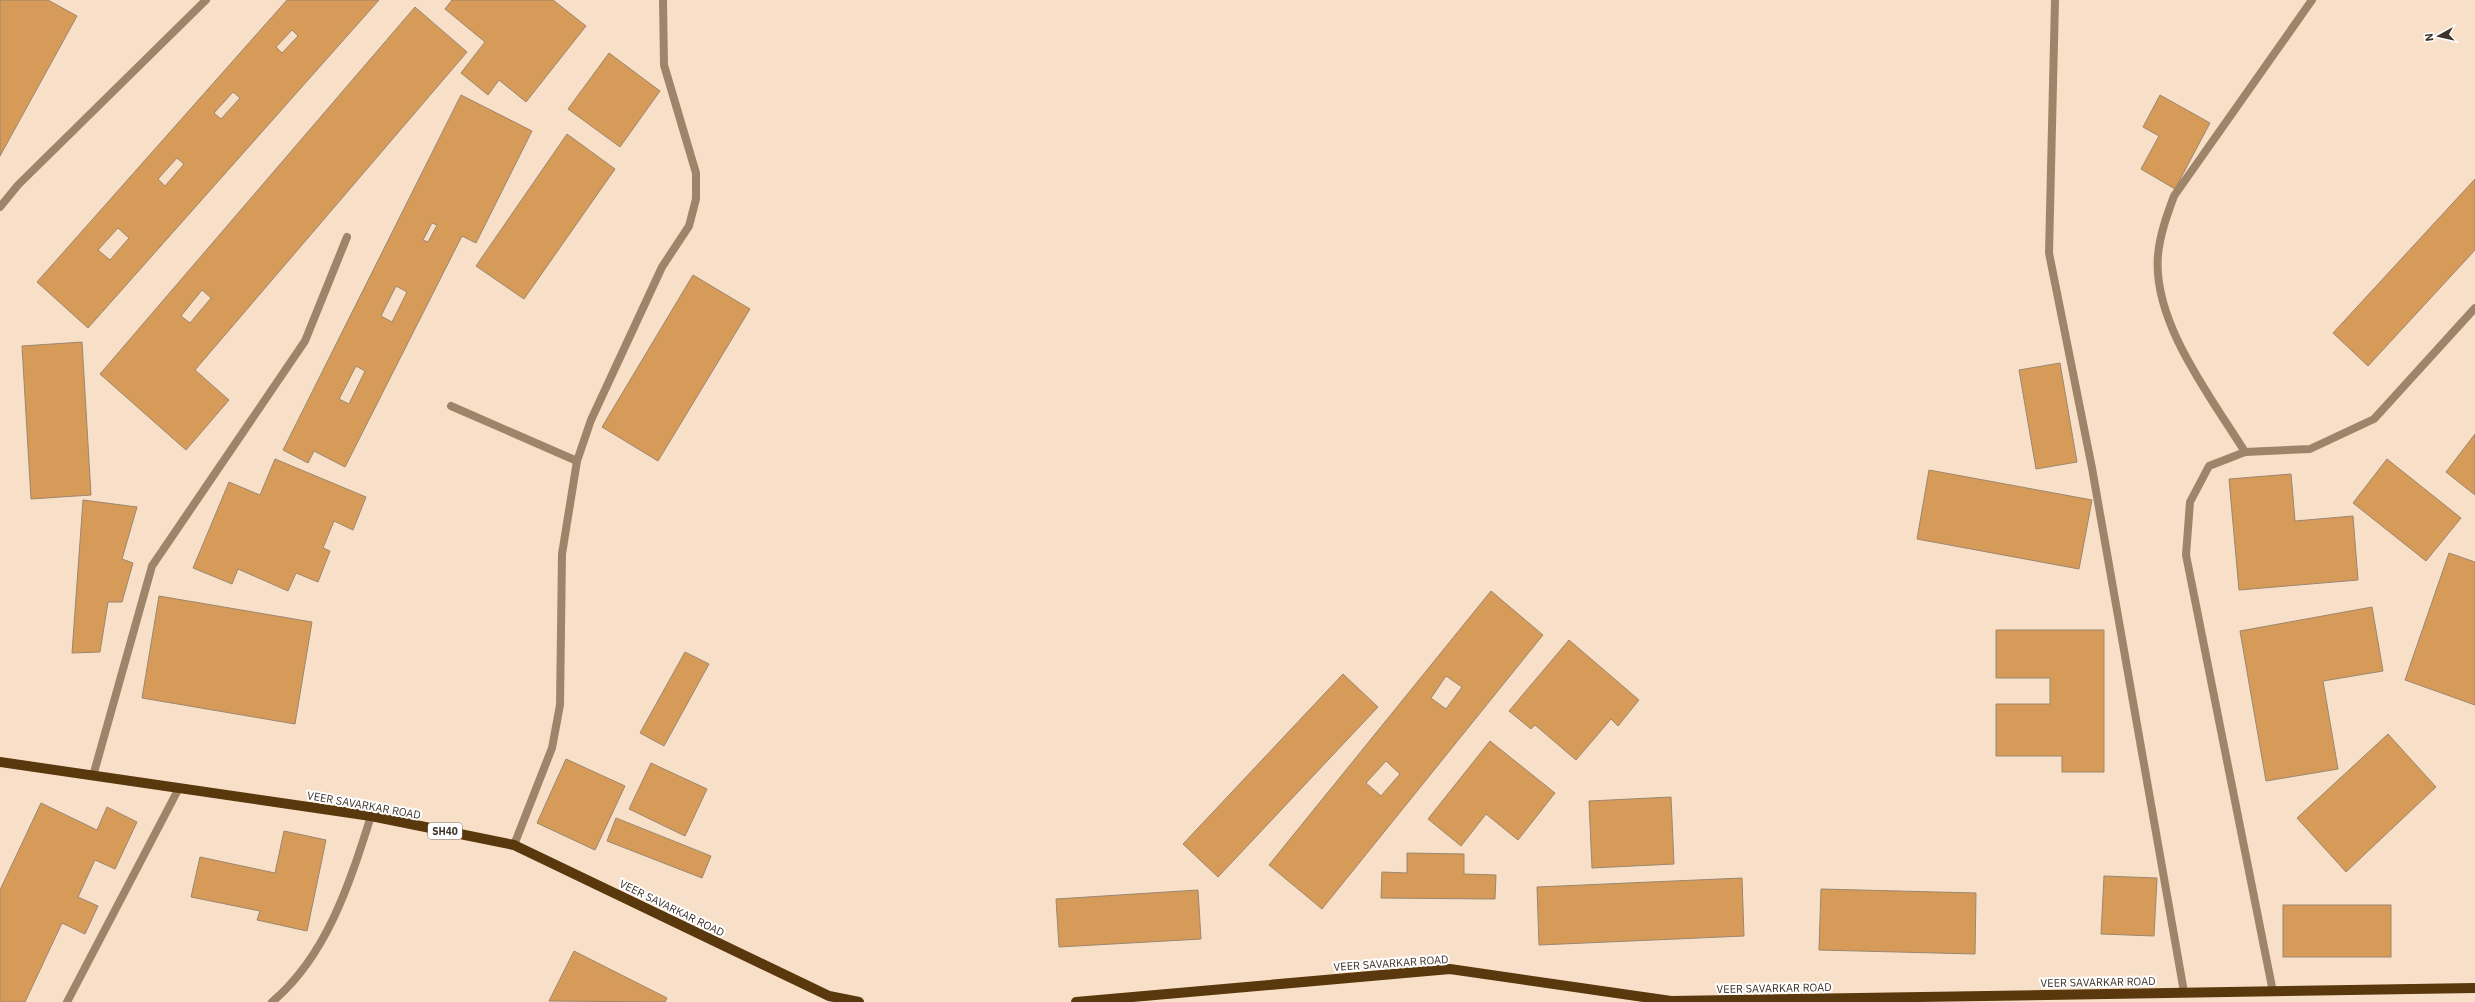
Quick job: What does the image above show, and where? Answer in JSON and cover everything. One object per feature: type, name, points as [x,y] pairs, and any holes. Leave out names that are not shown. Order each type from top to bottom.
[{"type":"main road","name":"VEER SAVARKAR ROAD","points":[[0,762],[371,816],[514,845],[829,996],[859,1002]]},
{"type":"main road","name":"VEER SAVARKAR ROAD","points":[[1076,1002],[1450,969],[1671,1001],[1780,1001],[2184,992],[2273,992],[2475,988]]},
{"type":"street","points":[[0,207],[18,185],[206,0]]},
{"type":"street","points":[[514,845],[552,748],[560,705],[562,554],[577,461],[591,420],[662,267],[689,226],[696,199],[696,173],[664,65],[663,0]]},
{"type":"street","points":[[2055,0],[2049,253],[2092,468],[2184,992]]},
{"type":"street","points":[[2245,452],[2176,338],[2160,292],[2158,256],[2162,228],[2174,196],[2312,0]]},
{"type":"street","points":[[93,776],[152,566],[305,341],[347,237]]},
{"type":"street","points":[[2273,992],[2186,555],[2190,502],[2209,466],[2245,452],[2310,449],[2374,419],[2475,308]]},
{"type":"street","points":[[451,406],[577,461]]},
{"type":"street","points":[[67,1002],[179,788]]},
{"type":"street","points":[[272,1002],[317,952],[354,872],[371,816]]},
{"type":"building","points":[[0,0],[48,0],[77,16],[0,156]]},
{"type":"building","points":[[287,0],[379,0],[88,328],[37,282]],"holes":[[[292,30],[298,36],[282,53],[276,47]],[[233,92],[240,98],[221,119],[214,113]],[[177,158],[184,164],[165,186],[158,179]],[[118,228],[129,238],[110,260],[98,250]]]},
{"type":"building","points":[[452,0],[553,0],[586,26],[526,102],[499,80],[488,95],[461,73],[485,42],[445,9]]},
{"type":"building","points":[[415,7],[467,52],[195,370],[229,400],[186,450],[100,374]],"holes":[[[202,290],[211,298],[190,323],[181,316]]]},
{"type":"building","points":[[609,53],[660,91],[620,147],[568,109]]},
{"type":"building","points":[[461,95],[532,131],[476,243],[462,236],[345,467],[314,451],[308,463],[283,450]],"holes":[[[432,223],[437,225],[428,242],[423,240]],[[396,286],[407,292],[392,322],[381,316]],[[356,366],[365,371],[349,404],[339,399]]]},
{"type":"building","points":[[2160,95],[2210,123],[2175,189],[2141,169],[2159,136],[2143,127]]},
{"type":"building","points":[[567,134],[615,169],[524,299],[476,266]]},
{"type":"building","points":[[2475,179],[2475,250],[2368,366],[2333,333]]},
{"type":"building","points":[[693,275],[750,309],[658,461],[602,427]]},
{"type":"building","points":[[82,342],[91,495],[31,499],[22,346]]},
{"type":"building","points":[[2060,363],[2077,462],[2036,469],[2019,370]]},
{"type":"building","points":[[2475,434],[2475,495],[2446,472]]},
{"type":"building","points":[[275,459],[366,497],[353,530],[334,521],[323,548],[330,551],[318,582],[296,573],[288,591],[238,569],[232,584],[193,568],[229,482],[260,495]]},
{"type":"building","points":[[2387,459],[2461,518],[2426,561],[2353,503]]},
{"type":"building","points":[[1929,470],[2092,500],[2079,569],[1917,539]]},
{"type":"building","points":[[2291,474],[2295,521],[2353,516],[2358,580],[2239,590],[2229,479]]},
{"type":"building","points":[[83,500],[137,507],[122,559],[133,563],[122,602],[108,602],[100,652],[72,653]]},
{"type":"building","points":[[2449,553],[2475,562],[2475,705],[2405,680]]},
{"type":"building","points":[[1491,591],[1543,635],[1322,909],[1269,865]],"holes":[[[1446,676],[1462,687],[1446,709],[1431,698]],[[1386,761],[1400,774],[1381,796],[1366,783]]]},
{"type":"building","points":[[159,596],[312,622],[295,724],[142,698]]},
{"type":"building","points":[[2372,607],[2383,671],[2323,681],[2338,769],[2266,781],[2240,631]]},
{"type":"building","points":[[1996,630],[2104,630],[2104,772],[2062,772],[2062,756],[1996,756],[1996,704],[2050,704],[2050,678],[1996,678]]},
{"type":"building","points":[[1569,640],[1639,700],[1618,726],[1611,719],[1576,760],[1535,725],[1531,729],[1509,711]]},
{"type":"building","points":[[685,652],[709,664],[664,746],[640,733]]},
{"type":"building","points":[[1343,674],[1378,707],[1218,877],[1183,844]]},
{"type":"building","points":[[2388,734],[2436,787],[2346,872],[2297,818]]},
{"type":"building","points":[[1490,741],[1555,793],[1518,840],[1486,814],[1461,846],[1428,819]]},
{"type":"building","points":[[566,759],[625,786],[595,850],[537,823]]},
{"type":"building","points":[[651,763],[707,789],[685,836],[629,809]]},
{"type":"building","points":[[1671,797],[1674,864],[1592,868],[1589,801]]},
{"type":"building","points":[[41,803],[97,830],[107,807],[137,822],[115,869],[95,860],[78,897],[98,906],[85,934],[62,923],[25,1002],[0,1002],[0,890]]},
{"type":"building","points":[[616,818],[711,856],[702,878],[607,841]]},
{"type":"building","points":[[284,831],[326,840],[307,931],[257,920],[260,911],[191,897],[200,857],[275,873]]},
{"type":"building","points":[[1407,853],[1464,854],[1464,874],[1496,875],[1495,899],[1381,898],[1382,872],[1407,873]]},
{"type":"building","points":[[2104,876],[2157,878],[2154,936],[2101,934]]},
{"type":"building","points":[[1742,878],[1744,936],[1539,945],[1537,887]]},
{"type":"building","points":[[1821,889],[1976,893],[1975,954],[1819,950]]},
{"type":"building","points":[[1198,890],[1201,939],[1059,947],[1056,899]]},
{"type":"building","points":[[2283,905],[2391,905],[2391,957],[2283,957]]},
{"type":"building","points":[[574,951],[667,998],[665,1002],[549,1001]]}]
